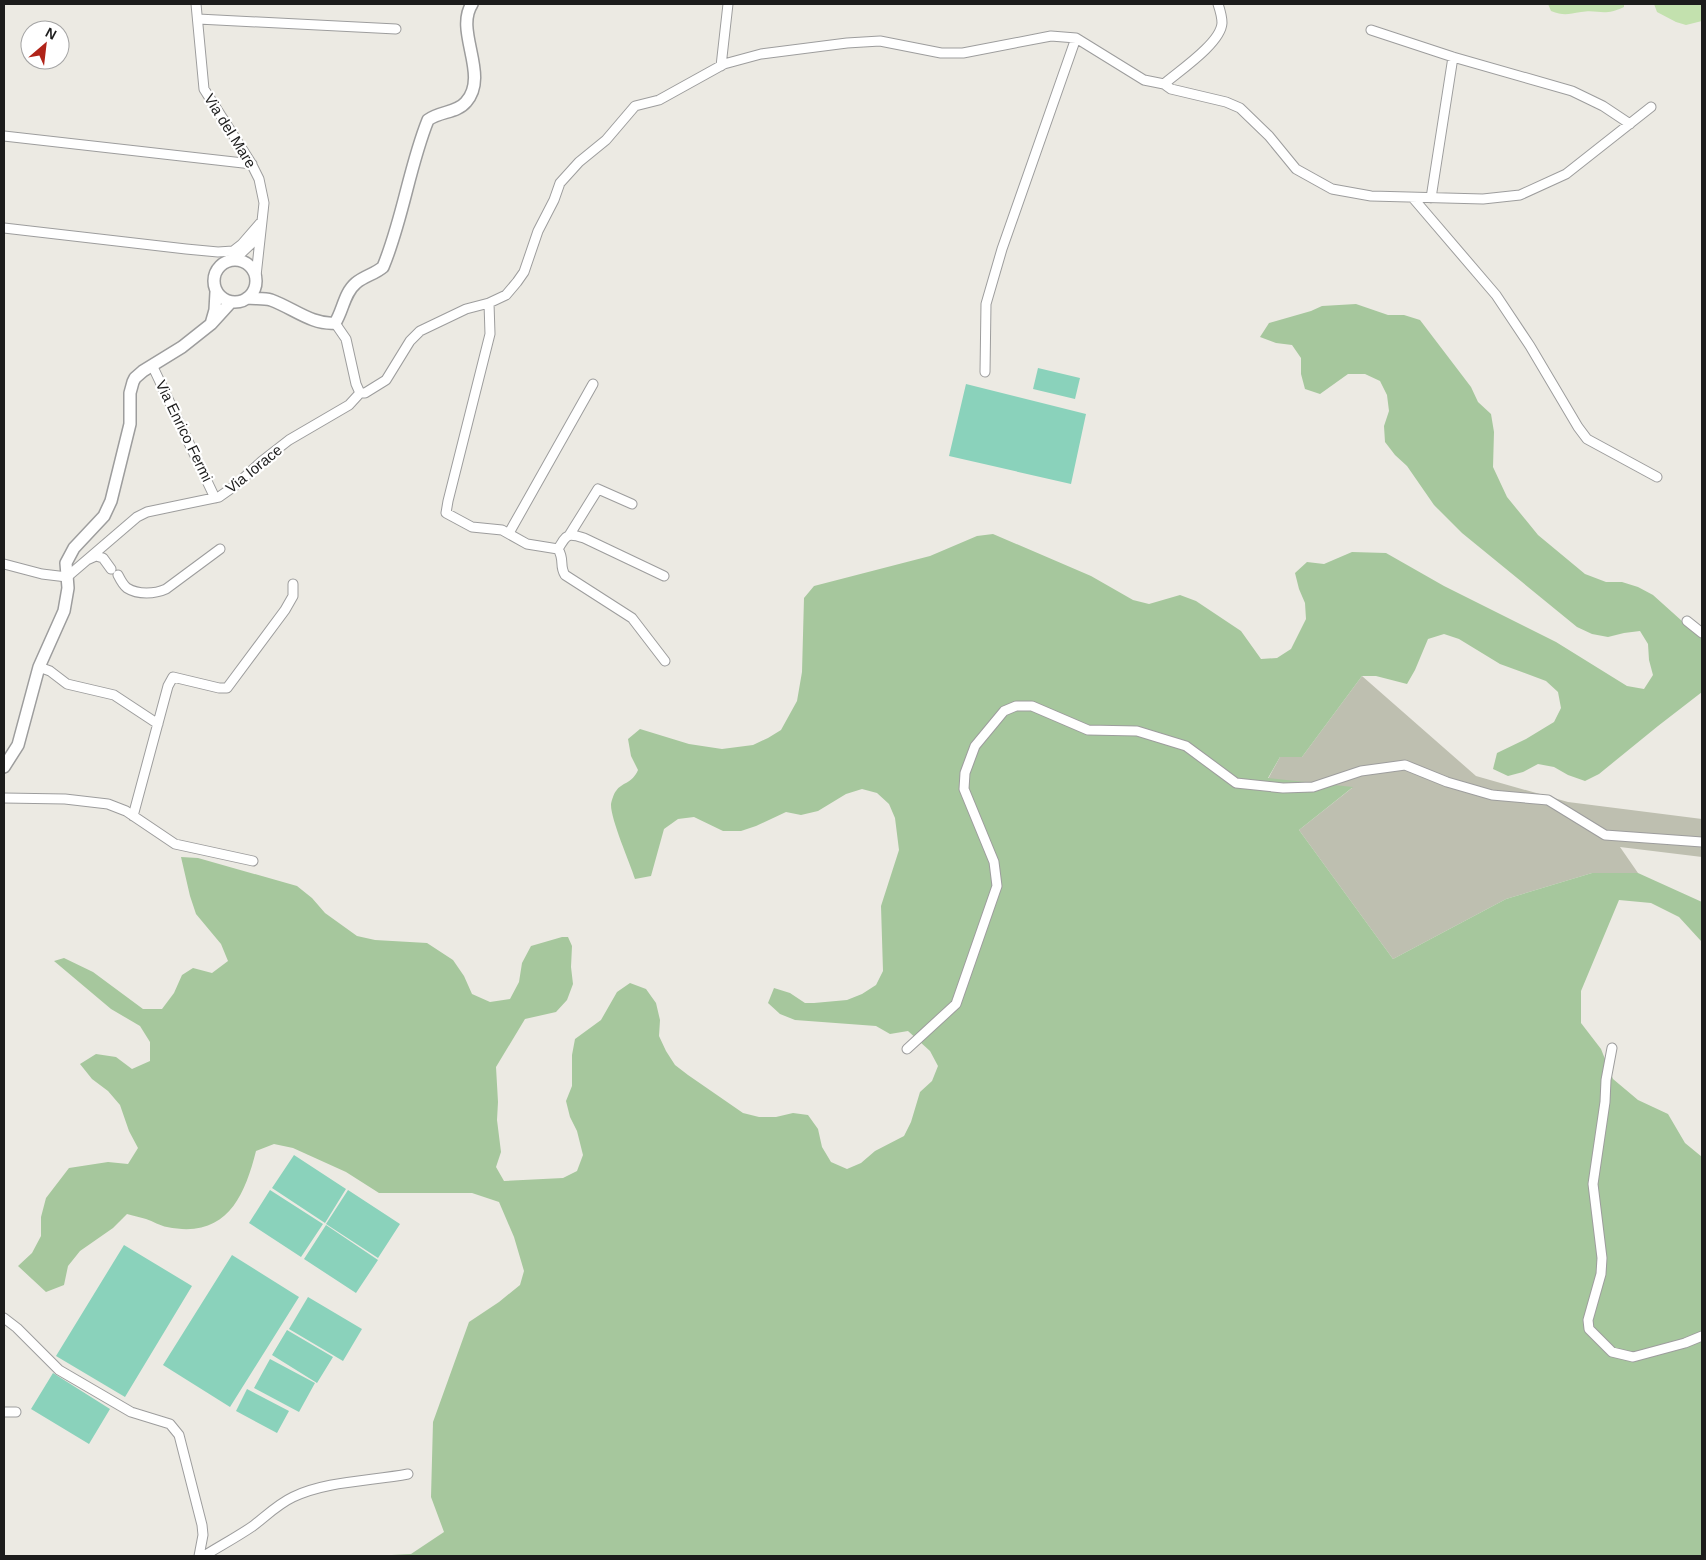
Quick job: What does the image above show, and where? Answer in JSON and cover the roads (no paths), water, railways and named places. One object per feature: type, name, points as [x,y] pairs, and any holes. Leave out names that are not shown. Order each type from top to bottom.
[{"type":"street","name":"Via del Mare","points":[[196,4],[204,89],[236,137],[259,179],[264,203],[256,278]]},
{"type":"street","points":[[336,323],[351,288],[356,282],[384,267],[428,120],[436,114],[458,108],[466,103],[472,94],[474,83],[473,65],[467,28],[468,9],[472,4]]},
{"type":"street","points":[[721,66],[728,4]]},
{"type":"street","points":[[1164,84],[1208,46],[1219,33],[1222,24],[1218,4]]},
{"type":"street","points":[[198,19],[396,29]]},
{"type":"street","points":[[1371,30],[1453,57],[1572,91],[1604,106],[1630,124]]},
{"type":"street","name":"Via Iorace","points":[[67,577],[137,517],[147,512],[215,498],[236,485],[289,440],[349,405],[360,393],[365,393],[386,380],[410,341],[420,331],[466,310],[489,303],[506,295],[524,272],[538,231],[554,200],[560,183],[579,162],[606,140],[635,106],[658,100],[721,66],[761,54],[847,43],[880,41],[941,53],[963,53],[1051,36],[1076,38]]},
{"type":"street","points":[[985,372],[986,304],[1002,249],[1076,38],[1144,80],[1164,84],[1171,89],[1226,102],[1240,108],[1269,136],[1296,169],[1332,189],[1372,196],[1483,200],[1520,196],[1566,174],[1651,107]]},
{"type":"street","points":[[1431,198],[1453,57]]},
{"type":"street","points":[[4,136],[252,164]]},
{"type":"street","points":[[1414,198],[1496,295],[1587,439],[1657,477]]},
{"type":"street","points":[[4,228],[218,252],[233,251],[262,224]]},
{"type":"street","points":[[212,324],[215,310],[216,292],[213,283],[215,273],[223,263],[235,259],[251,244],[262,224]]},
{"type":"street","points":[[235,259],[248,264],[270,300]]},
{"type":"street","points":[[216,292],[222,298],[231,302],[240,302],[255,290],[256,278]]},
{"type":"street","points":[[247,298],[270,300],[321,322],[336,323]]},
{"type":"street","points":[[4,767],[18,745],[39,667],[64,611],[68,588],[66,563],[74,548],[104,516],[111,501],[130,424],[130,393],[133,382],[135,378],[152,365],[182,347],[212,324],[231,302]]},
{"type":"street","points":[[489,303],[490,334],[446,514],[472,528],[495,528],[509,533],[527,544],[558,549]]},
{"type":"street","points":[[336,323],[346,339],[356,384],[360,393]]},
{"type":"street","name":"Via Enrico Fermi","points":[[152,365],[215,498]]},
{"type":"street","points":[[509,533],[593,384]]},
{"type":"street","points":[[558,549],[565,536],[570,534],[598,490],[632,504]]},
{"type":"street","points":[[570,534],[584,538],[664,576]]},
{"type":"street","points":[[84,561],[96,556],[103,558],[124,586],[150,593],[166,589],[220,549]]},
{"type":"street","points":[[558,549],[562,556],[562,571],[565,575],[632,618],[665,661]]},
{"type":"street","points":[[4,564],[42,574],[67,577]]},
{"type":"street","points":[[133,816],[168,686],[173,677],[219,688],[227,688],[285,610],[293,596],[293,584]]},
{"type":"street","points":[[1687,621],[1702,633]]},
{"type":"street","points":[[39,667],[50,671],[67,684],[114,695],[158,724]]},
{"type":"street","points":[[907,1049],[956,1004],[997,886],[994,862],[964,789],[965,773],[975,746],[1004,711],[1016,706],[1032,706],[1088,730],[1136,731],[1186,746],[1236,784],[1283,788],[1313,787],[1361,771],[1405,765],[1447,782],[1492,795],[1548,800],[1605,835],[1702,842]]},
{"type":"street","points":[[4,798],[65,799],[108,804],[133,816],[175,844],[253,861]]},
{"type":"street","points":[[1612,1048],[1606,1080],[1605,1102],[1593,1184],[1602,1258],[1599,1284],[1588,1320],[1589,1329],[1612,1352],[1633,1357],[1685,1343],[1702,1336]]},
{"type":"street","points":[[4,1318],[17,1328],[59,1370],[131,1412],[163,1421],[175,1428],[179,1435],[204,1535],[199,1556]]},
{"type":"street","points":[[4,1412],[16,1412]]},
{"type":"street","points":[[204,1556],[252,1527],[294,1496],[329,1485],[408,1474]]}]
